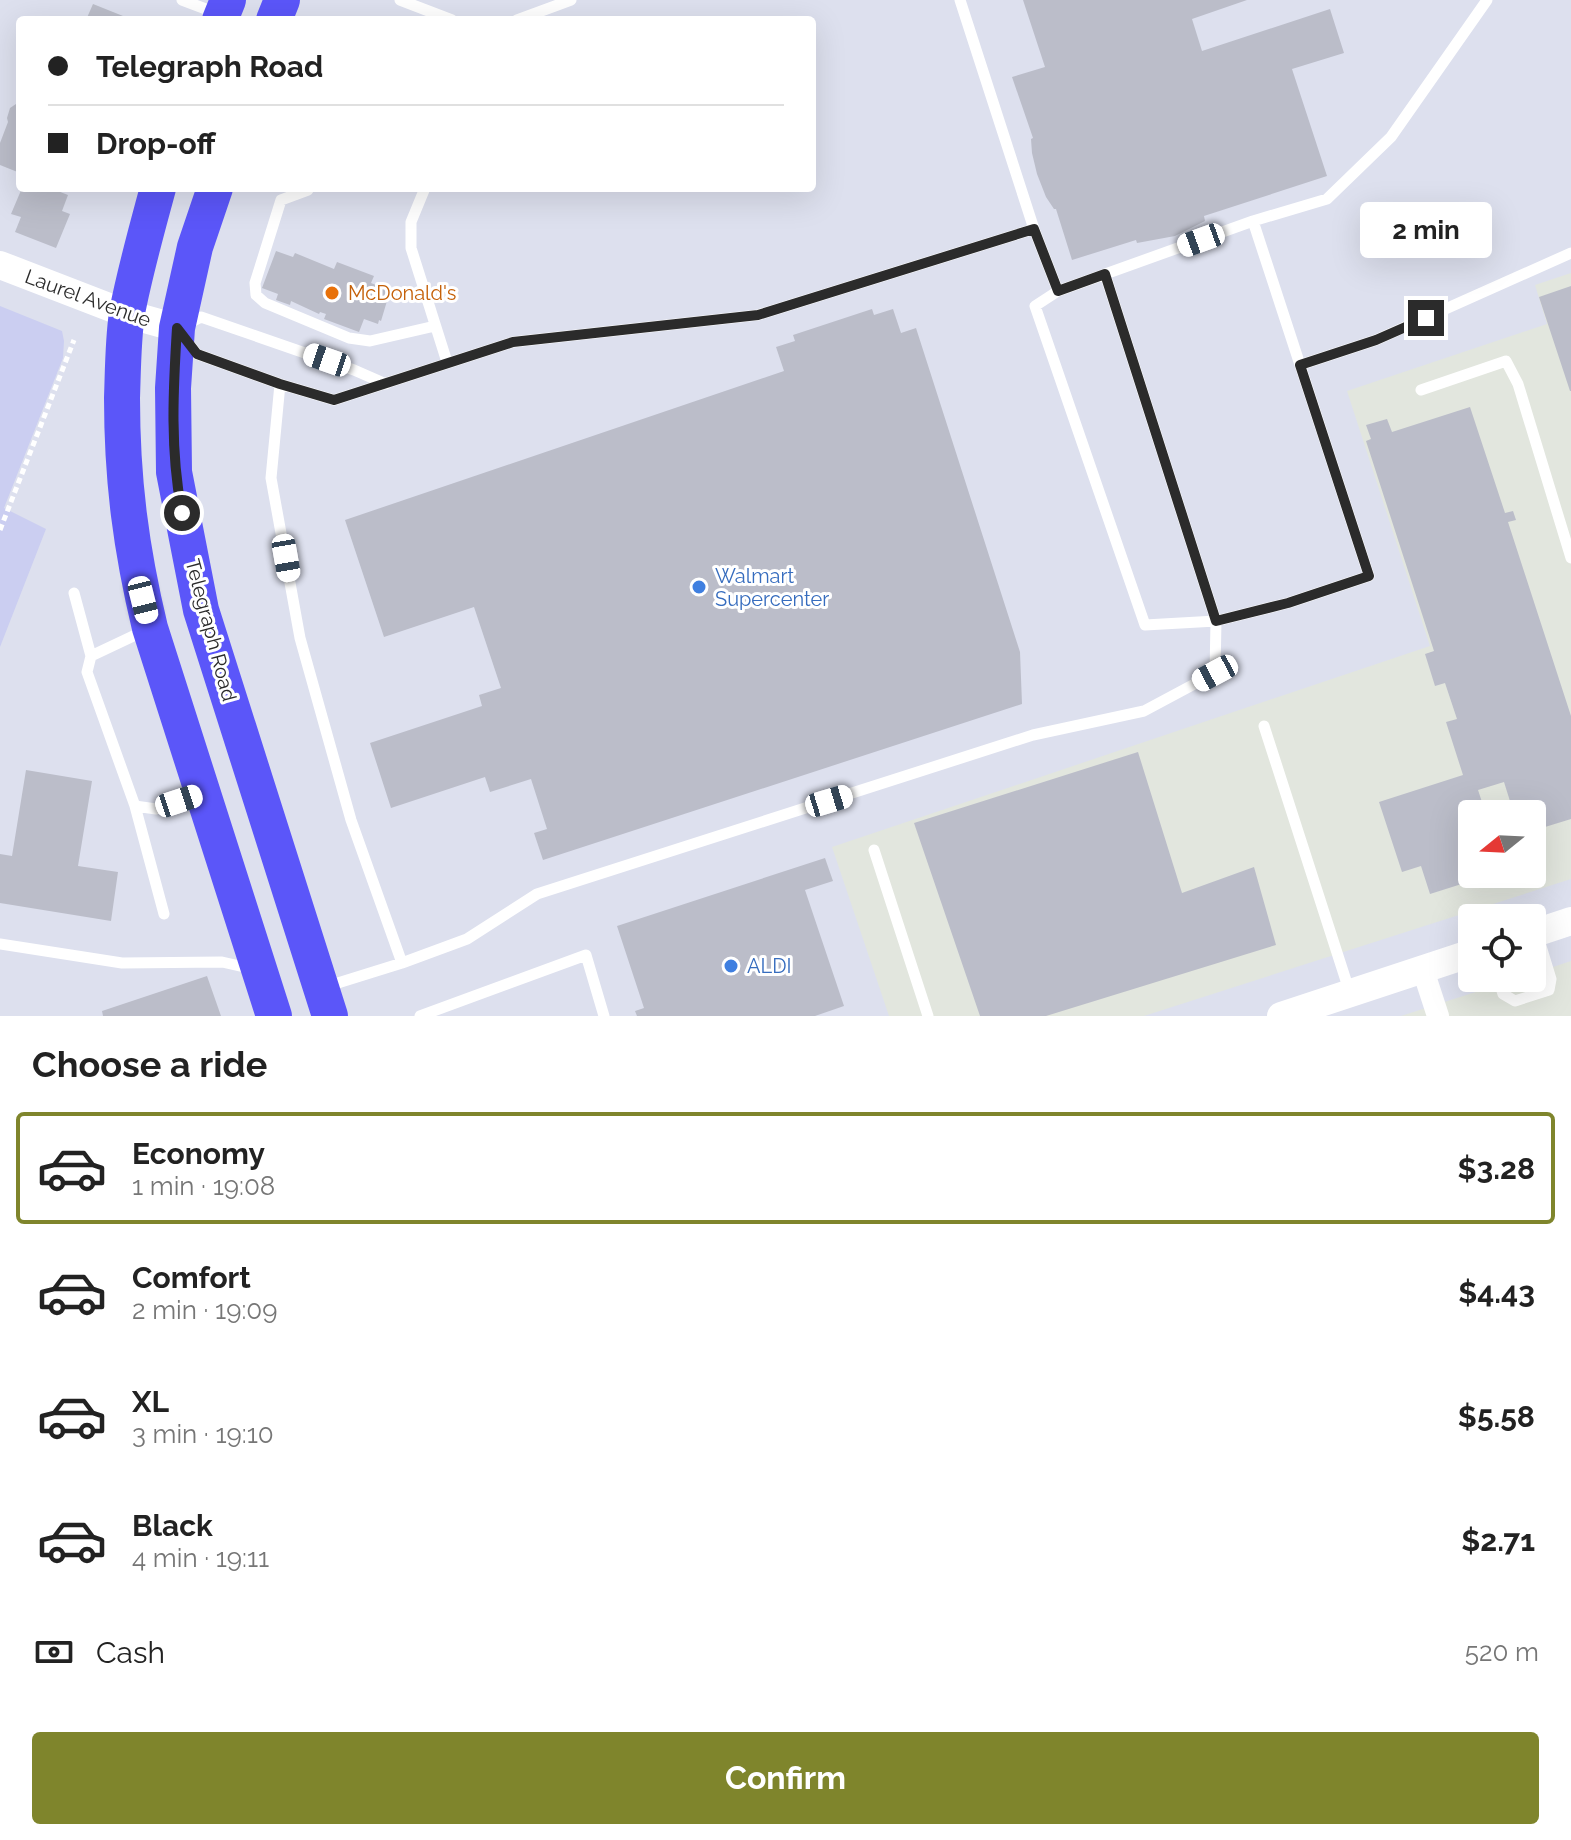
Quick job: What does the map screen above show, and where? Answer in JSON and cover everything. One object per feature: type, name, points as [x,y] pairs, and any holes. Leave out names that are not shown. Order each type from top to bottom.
[{"type":"main road","points":[[157,192],[127,314],[122,439],[126,510],[136,572],[150,628],[274,1016]]},
{"type":"main road","name":"Telegraph Road","points":[[214,192],[195,247],[177,328],[173,388],[174,472],[201,610],[325,1002]]},
{"type":"main road","points":[[150,628],[201,610]]},
{"type":"main road","points":[[259,970],[325,1002]]},
{"type":"street","name":"Laurel Avenue","points":[[0,265],[127,314],[177,328]]},
{"type":"street","points":[[1546,929],[1571,921]]},
{"type":"street","points":[[1281,1016],[1458,958]]},
{"type":"street","points":[[1423,970],[1438,1016]]},
{"type":"lane","points":[[182,0],[224,12]]},
{"type":"lane","points":[[400,0],[442,16]]},
{"type":"lane","points":[[528,16],[571,0]]},
{"type":"lane","points":[[960,0],[1034,229],[1058,291]]},
{"type":"lane","points":[[1253,221],[1369,576],[1288,603],[1216,621],[1145,625],[1035,306],[1058,291],[1253,221],[1327,199],[1391,137],[1487,0]]},
{"type":"lane","points":[[303,192],[281,200],[255,283],[256,295],[265,303],[349,338],[370,341],[435,326]]},
{"type":"lane","points":[[423,192],[411,222],[411,248],[447,362]]},
{"type":"lane","points":[[386,384],[201,317],[177,328],[197,354],[334,400],[386,384],[447,362],[513,342],[758,315],[1034,229]]},
{"type":"lane","points":[[1300,365],[1376,340],[1571,253]]},
{"type":"lane","points":[[325,1002],[402,963],[467,939],[537,894],[1033,735],[1144,711],[1215,673],[1216,621],[1105,274]]},
{"type":"lane","points":[[1421,390],[1506,361],[1518,384],[1571,558]]},
{"type":"lane","points":[[280,384],[271,478],[300,638],[351,820],[402,963]]},
{"type":"lane","points":[[74,593],[91,656],[87,672],[135,806],[164,914]]},
{"type":"lane","points":[[91,656],[150,628]]},
{"type":"lane","points":[[1264,726],[1350,993]]},
{"type":"lane","points":[[135,806],[156,809],[201,794]]},
{"type":"lane","points":[[874,850],[928,1016]]},
{"type":"lane","points":[[0,944],[122,963],[222,962],[259,970]]},
{"type":"lane","points":[[426,1015],[586,955],[604,1016]]},
{"type":"lane","points":[[1546,965],[1551,979],[1546,991]]},
{"type":"lane","points":[[1502,992],[1515,1001],[1543,992]]},
{"type":"path","points":[[0,530],[74,340]]},
{"type":"shaded area","points":[[1571,273],[1571,879],[1546,887],[1546,800],[1458,800],[1458,888],[1543,888],[1493,904],[1458,904],[1458,915],[1144,1016],[889,1016],[832,847],[1430,646],[1347,391],[1547,324],[1535,285]]},
{"type":"shaded area","points":[[0,306],[62,331],[64,341],[63,358],[4,508],[46,529],[0,647]]},
{"type":"shaded area","points":[[1571,961],[1571,1016],[1401,1016],[1476,992],[1546,992],[1546,969]]},
{"type":"building","points":[[1023,0],[1247,0],[1192,19],[1202,51],[1330,9],[1344,53],[1292,69],[1327,176],[1204,216],[1205,221],[1175,236],[1137,243],[1136,240],[1072,260],[1056,209],[1046,197],[1037,174],[1032,153],[1033,138],[1012,77],[1045,67]]},
{"type":"building","points":[[93,4],[123,16],[88,16]]},
{"type":"building","points":[[16,104],[16,171],[0,165],[0,143],[10,108]]},
{"type":"building","points":[[20,192],[60,192],[68,195],[62,211],[70,214],[56,248],[15,232],[21,217],[11,214]]},
{"type":"building","name":"McDonald's","points":[[276,251],[293,257],[295,253],[334,269],[337,262],[374,276],[371,283],[390,291],[381,321],[378,324],[364,319],[359,332],[324,319],[326,314],[319,314],[291,301],[290,305],[276,300],[278,294],[262,288]]},
{"type":"building","points":[[1571,286],[1571,391],[1570,391],[1539,297]]},
{"type":"building","name":"Walmart Supercenter","points":[[872,309],[874,315],[893,309],[901,333],[916,328],[1020,652],[1022,704],[543,860],[534,833],[547,829],[531,779],[490,792],[485,777],[391,808],[370,743],[482,706],[479,695],[501,688],[474,607],[384,637],[345,520],[784,371],[776,347],[795,341],[793,335]]},
{"type":"building","points":[[1470,407],[1505,513],[1513,511],[1516,520],[1508,522],[1571,716],[1571,819],[1546,827],[1546,800],[1510,800],[1504,782],[1478,790],[1481,800],[1458,800],[1458,885],[1430,894],[1421,866],[1402,872],[1379,802],[1463,775],[1446,722],[1457,719],[1445,683],[1435,686],[1425,654],[1434,651],[1366,441],[1371,439],[1366,425],[1387,419],[1392,432]]},
{"type":"building","points":[[1138,752],[1182,893],[1254,867],[1276,945],[1046,1016],[980,1016],[914,823]]},
{"type":"building","points":[[26,770],[92,781],[78,866],[118,872],[111,921],[0,903],[0,854],[12,856]]},
{"type":"building","name":"ALDI","points":[[825,858],[833,881],[805,890],[844,1006],[815,1016],[637,1016],[635,1011],[644,1008],[617,926]]},
{"type":"building","points":[[207,976],[221,1016],[103,1016],[102,1011]]},
{"type":"place","name":"McDonald's","points":[[332,293]]},
{"type":"place","name":"Walmart Supercenter","points":[[699,587]]},
{"type":"place","name":"ALDI","points":[[731,966]]},
{"type":"route","points":[[182,513],[174,472],[173,388],[177,328],[197,354],[334,400],[513,342],[758,315],[1034,229],[1058,291],[1105,274],[1216,621],[1288,603],[1369,576],[1300,365],[1376,340],[1426,318]]}]
